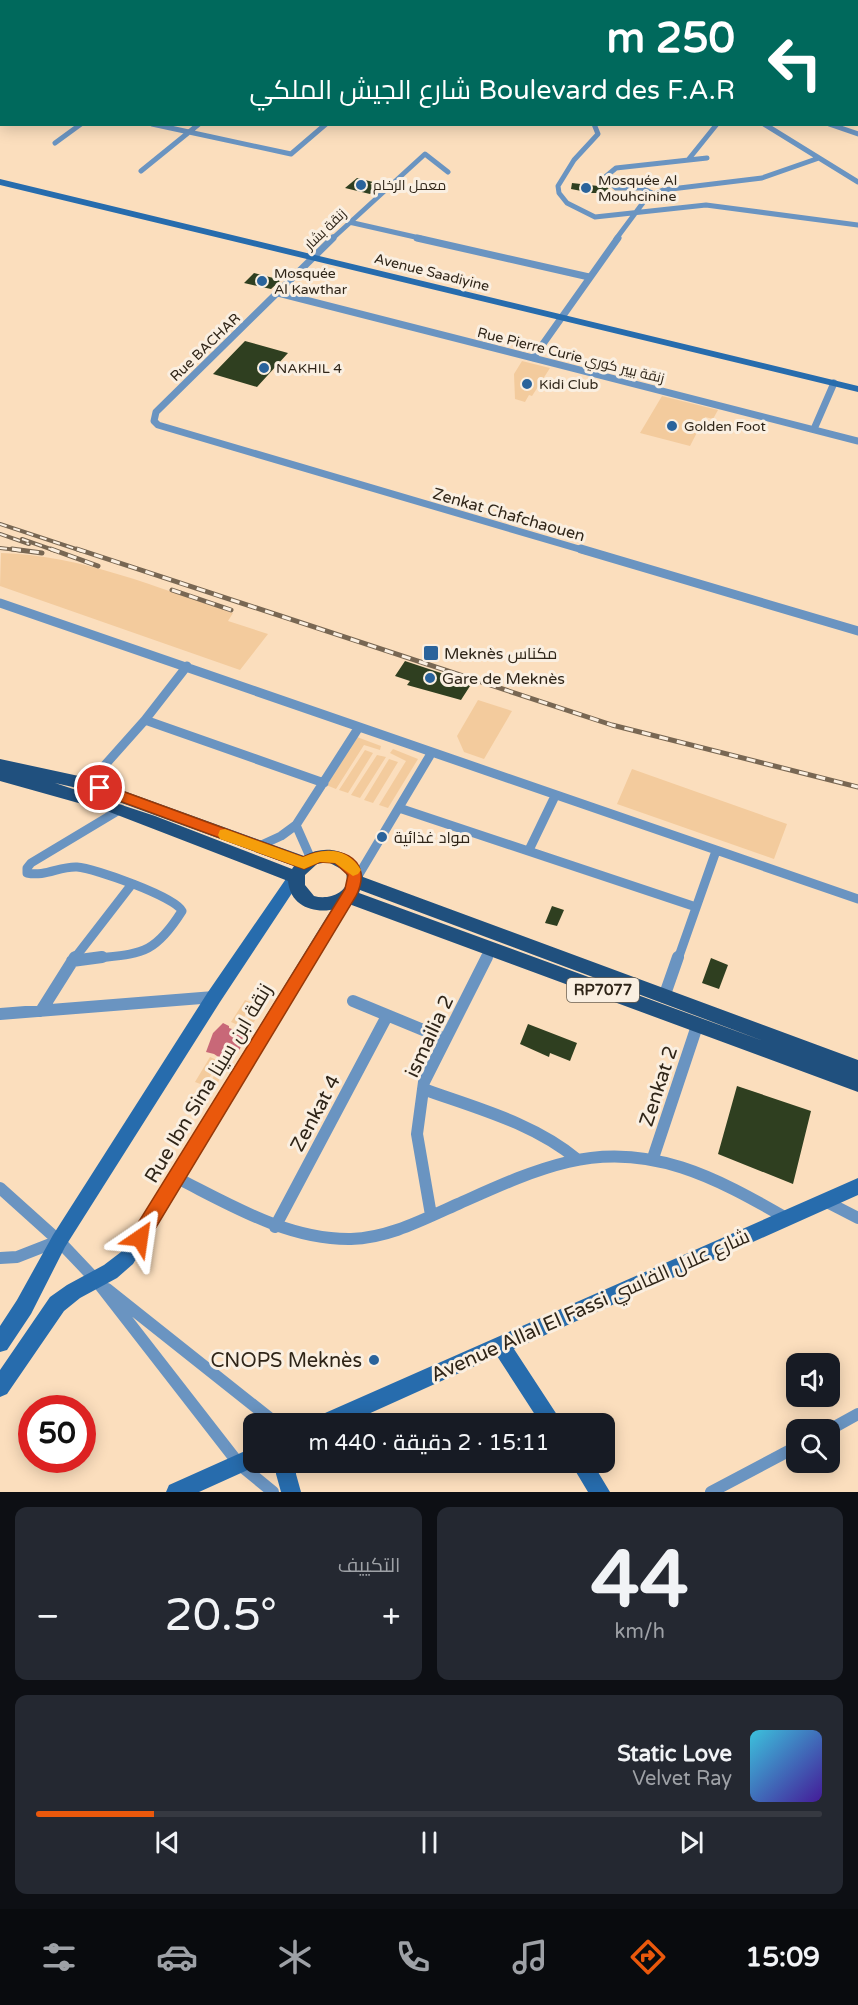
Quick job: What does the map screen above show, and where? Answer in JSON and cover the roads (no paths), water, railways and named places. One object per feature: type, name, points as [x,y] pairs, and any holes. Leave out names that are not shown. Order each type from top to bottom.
[{"type":"main road","name":"Avenue Saadiyine","points":[[0,182],[858,389]]},
{"type":"main road","points":[[0,765],[88,784],[303,866]]},
{"type":"main road","points":[[0,775],[49,787],[303,866]]},
{"type":"main road","points":[[0,1343],[24,1307],[59,1241],[214,997],[303,866],[328,855],[345,861],[355,873],[351,889],[330,904],[312,902],[298,892],[303,866]]},
{"type":"main road","name":"RP7077","points":[[351,889],[492,948],[858,1084]]},
{"type":"main road","name":"RP7077","points":[[351,889],[664,996],[858,1068]]},
{"type":"main road","name":"Rue Ibn Sina زنقة ابن سينا","points":[[0,1387],[57,1304],[69,1293],[113,1271],[127,1258],[351,889]]},
{"type":"main road","name":"Avenue Allal El Fassi شارع علال الفاسي","points":[[348,1413],[858,1186]]},
{"type":"main road","points":[[500,1345],[546,1413]]},
{"type":"main road","points":[[176,1492],[243,1461]]},
{"type":"main road","points":[[286,1473],[291,1492]]},
{"type":"main road","points":[[587,1473],[600,1492]]},
{"type":"street","points":[[55,143],[78,126]]},
{"type":"street","points":[[161,126],[291,154],[324,126]]},
{"type":"street","points":[[141,171],[196,126]]},
{"type":"street","points":[[595,126],[598,134],[560,178],[558,193],[567,203],[595,217],[693,206],[718,206],[858,225]]},
{"type":"street","points":[[688,160],[715,126]]},
{"type":"street","points":[[767,126],[858,182]]},
{"type":"street","points":[[834,126],[858,134]]},
{"type":"street","points":[[839,128],[858,128]]},
{"type":"street","name":"زنقة بشار","points":[[278,293],[349,222],[425,154],[448,172]]},
{"type":"street","points":[[652,193],[642,188],[616,188],[604,178],[616,168],[708,158]]},
{"type":"street","points":[[533,358],[560,316],[652,193],[679,187],[762,178],[819,158]]},
{"type":"street","points":[[349,222],[589,277]]},
{"type":"street","name":"Rue Pierre Curie زنقة بيير كوري","points":[[278,293],[858,441]]},
{"type":"street","name":"Rue BACHAR","points":[[154,421],[153,417],[164,404],[278,293]]},
{"type":"street","points":[[814,429],[834,383]]},
{"type":"street","name":"Zenkat Chafchaouen","points":[[154,421],[158,425],[400,498],[858,631]]},
{"type":"street","points":[[0,603],[858,899]]},
{"type":"street","points":[[88,784],[145,720],[187,666]]},
{"type":"street","points":[[145,720],[324,783]]},
{"type":"street","points":[[257,847],[281,836],[296,825],[359,728]]},
{"type":"street","name":"Rue Ibn Sina زنقة ابن سينا","points":[[351,889],[432,753]]},
{"type":"street","points":[[529,850],[555,796]]},
{"type":"street","points":[[399,808],[696,907]]},
{"type":"street","points":[[72,962],[149,950],[181,914],[182,909],[175,903],[132,884],[78,867],[34,875],[27,871],[31,863],[121,809]]},
{"type":"street","points":[[296,825],[303,866]]},
{"type":"street","points":[[664,996],[716,851]]},
{"type":"street","points":[[41,1011],[72,962],[132,884]]},
{"type":"street","name":"ismailia 2","points":[[431,1215],[417,1134],[423,1089],[492,948]]},
{"type":"street","points":[[0,1014],[214,997]]},
{"type":"street","points":[[353,1001],[445,1040]]},
{"type":"street","name":"Zenkat 4","points":[[275,1227],[387,1016]]},
{"type":"street","name":"Zenkat 2","points":[[653,1158],[697,1026]]},
{"type":"street","points":[[423,1089],[536,1132],[563,1146],[578,1160]]},
{"type":"street","points":[[177,1179],[275,1227],[330,1238],[352,1239],[397,1230],[543,1169],[578,1160],[624,1156],[653,1158],[742,1191],[786,1218]]},
{"type":"street","points":[[0,1188],[59,1241],[96,1280],[243,1456]]},
{"type":"street","points":[[825,1201],[858,1218]]},
{"type":"street","points":[[0,1258],[17,1257],[59,1241]]},
{"type":"street","points":[[96,1280],[263,1413]]},
{"type":"street","points":[[840,1424],[858,1414]]},
{"type":"street","points":[[711,1492],[786,1452]]},
{"type":"street","points":[[257,1473],[273,1492]]},
{"type":"railway","points":[[0,524],[82,551]]},
{"type":"railway","points":[[0,534],[29,544]]},
{"type":"railway","points":[[22,539],[56,551]]},
{"type":"railway","points":[[0,548],[25,551]]},
{"type":"railway","points":[[12,549],[42,553]]},
{"type":"railway","points":[[51,549],[98,566]]},
{"type":"railway","points":[[77,549],[612,725],[858,787]]},
{"type":"railway","points":[[172,590],[231,610]]},
{"type":"place","name":"معمل الرخام","points":[[361,185]]},
{"type":"place","name":"Mosquée Al Mouhcinine","points":[[586,188]]},
{"type":"place","name":"Mosquée Al Kawthar","points":[[262,281]]},
{"type":"place","name":"NAKHIL 4","points":[[264,368]]},
{"type":"place","name":"Kidi Club","points":[[527,384]]},
{"type":"place","name":"Golden Foot","points":[[672,426]]},
{"type":"place","name":"Meknès مكناس","points":[[431,653]]},
{"type":"place","name":"Gare de Meknès","points":[[430,678]]},
{"type":"place","name":"مواد غذائية","points":[[382,837]]},
{"type":"place","name":"CNOPS Meknès","points":[[374,1360]]}]
